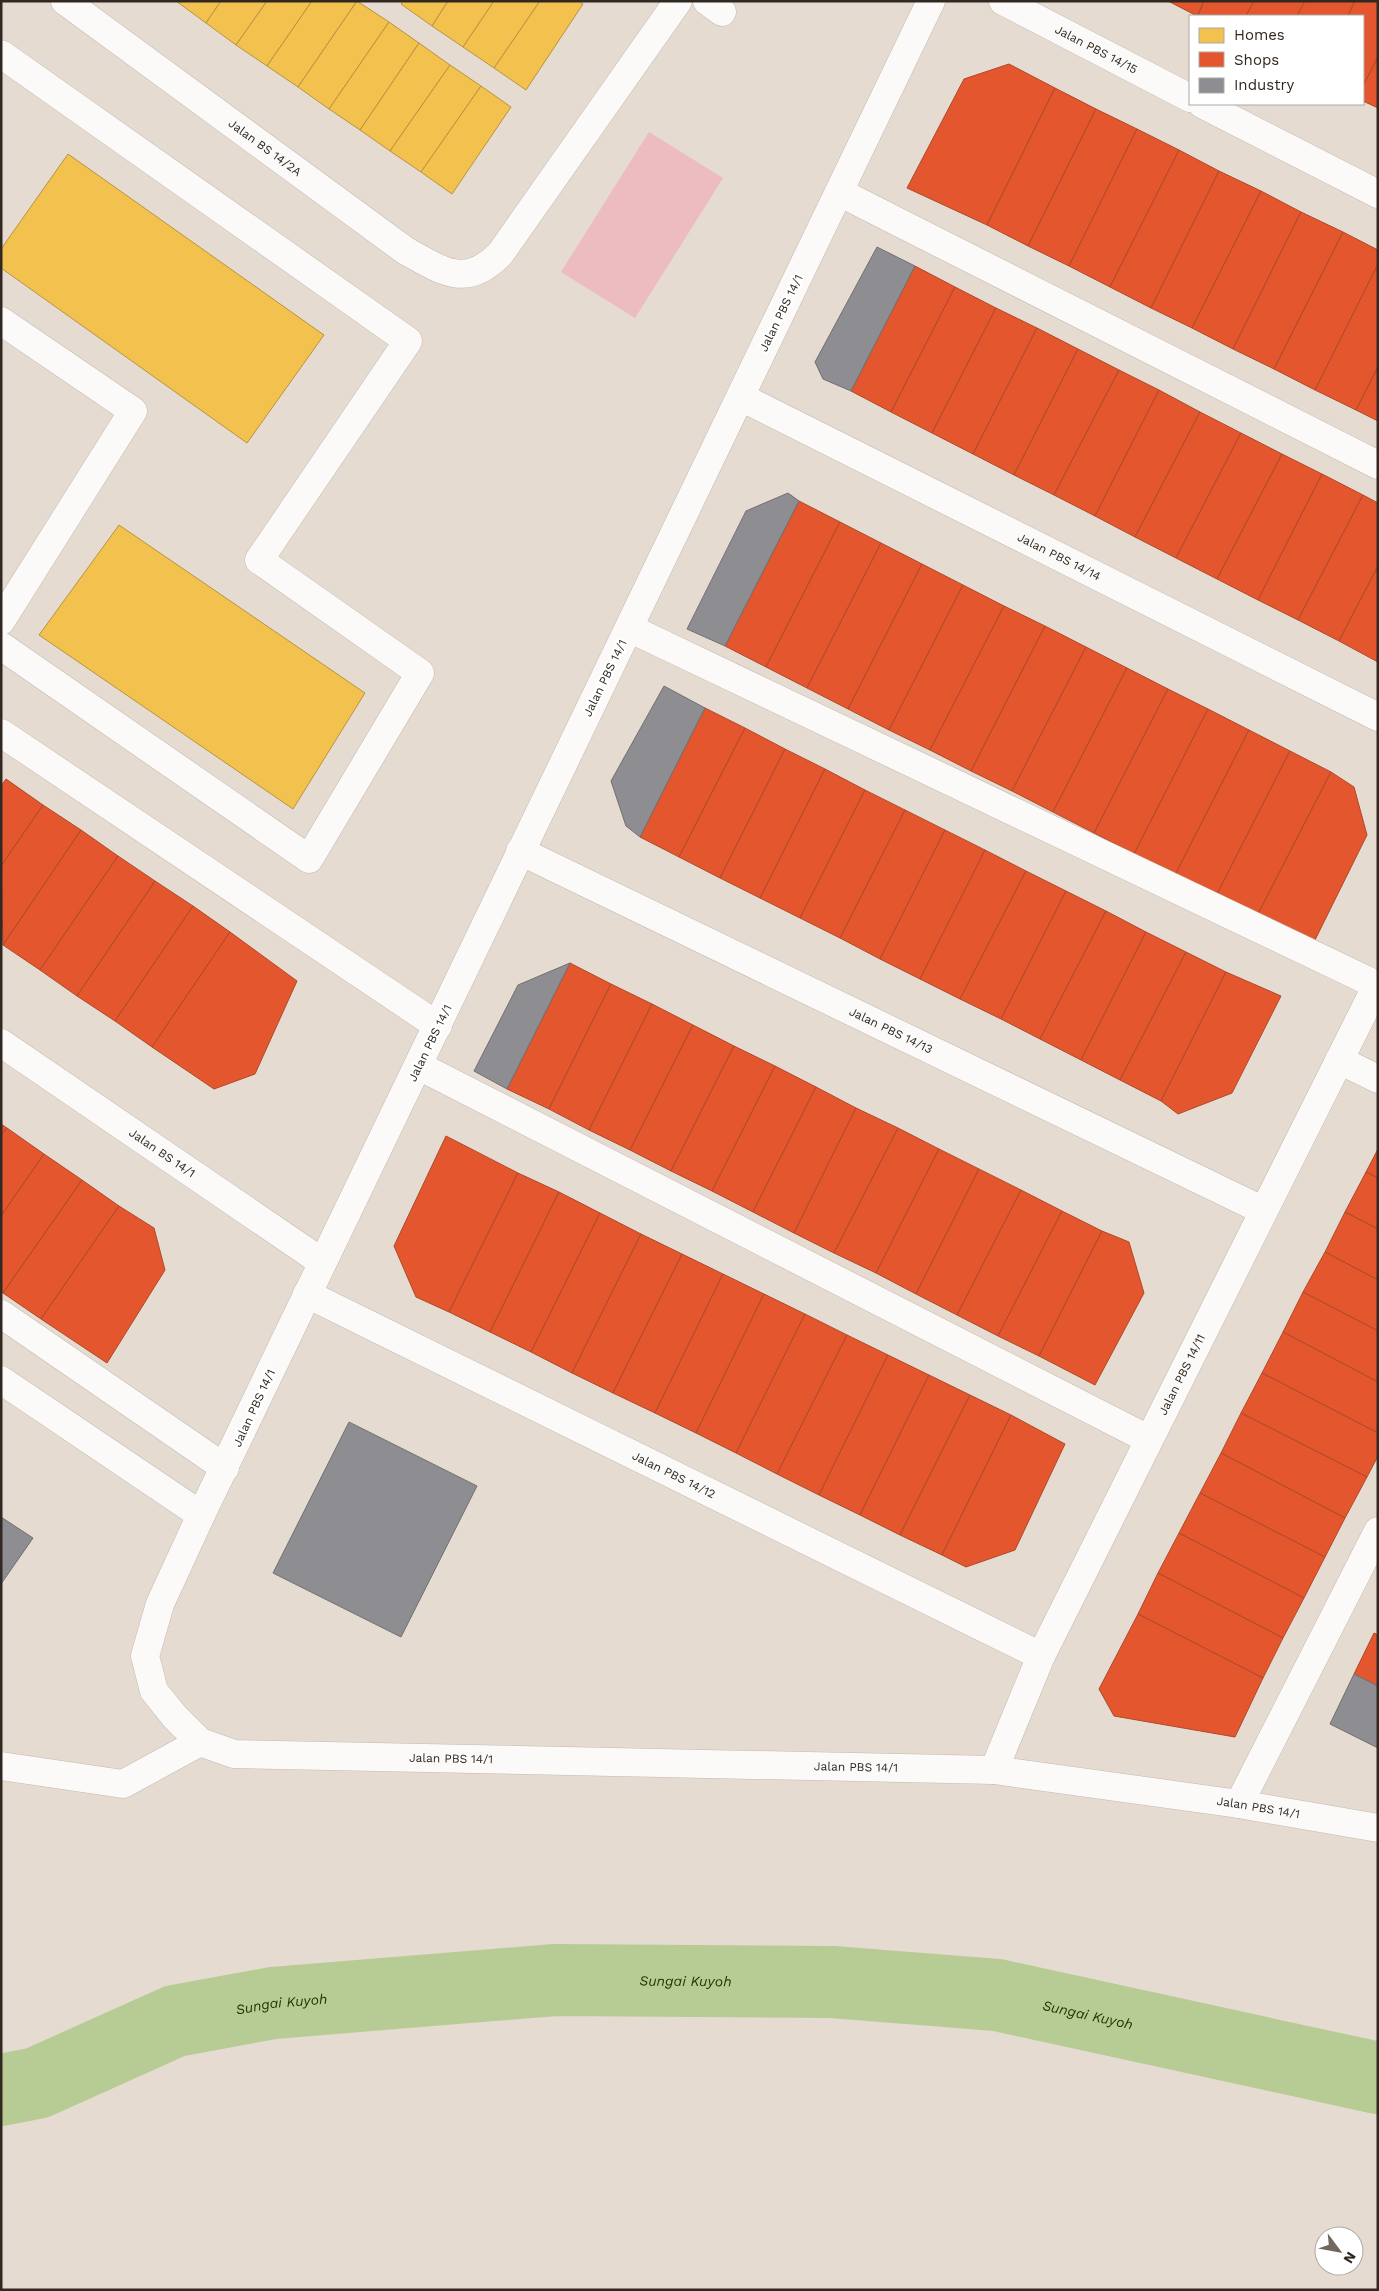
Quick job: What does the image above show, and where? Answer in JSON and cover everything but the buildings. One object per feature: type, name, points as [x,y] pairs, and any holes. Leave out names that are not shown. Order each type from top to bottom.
[{"type":"street","name":"Jalan BS 14/2A","points":[[65,1],[406,250],[436,267],[454,274],[472,274],[488,266],[500,254],[678,1]]},
{"type":"street","name":"Jalan PBS 14/1","points":[[931,1],[201,1515],[160,1604],[145,1656],[154,1691],[175,1717],[200,1742],[234,1754],[994,1770],[1239,1804],[1378,1828]]},
{"type":"street","name":"Jalan PBS 14/15","points":[[1003,1],[1189,97]]},
{"type":"street","points":[[1,54],[408,341],[259,560],[420,673],[309,859],[1,646]]},
{"type":"street","points":[[1204,105],[1378,194]]},
{"type":"street","points":[[839,192],[1378,465]]},
{"type":"street","points":[[1,321],[133,411],[1,621]]},
{"type":"street","name":"Jalan PBS 14/14","points":[[741,397],[1378,717]]},
{"type":"street","points":[[629,628],[1377,984]]},
{"type":"street","points":[[1,733],[438,1026]]},
{"type":"street","name":"Jalan PBS 14/13","points":[[520,851],[1262,1210]]},
{"type":"street","name":"Jalan PBS 14/11","points":[[994,1770],[1041,1656],[1262,1210],[1377,984]]},
{"type":"street","name":"Jalan BS 14/1","points":[[1,1043],[322,1262]]},
{"type":"street","points":[[1339,1060],[1378,1079]]},
{"type":"street","points":[[419,1066],[1148,1439]]},
{"type":"street","name":"Jalan PBS 14/12","points":[[307,1294],[1041,1656]]},
{"type":"street","points":[[1,1314],[225,1468]]},
{"type":"street","points":[[1,1380],[201,1515]]},
{"type":"street","points":[[1239,1804],[1378,1531]]},
{"type":"street","points":[[1,1766],[123,1784],[200,1742]]},
{"type":"shaded area","points":[[649,132],[723,178],[635,318],[561,272]]},
{"type":"waterway","name":"Sungai Kuyoh","points":[[1,2090],[37,2083],[175,2021],[273,2003],[556,1980],[832,1982],[997,1995],[1378,2078]]}]
